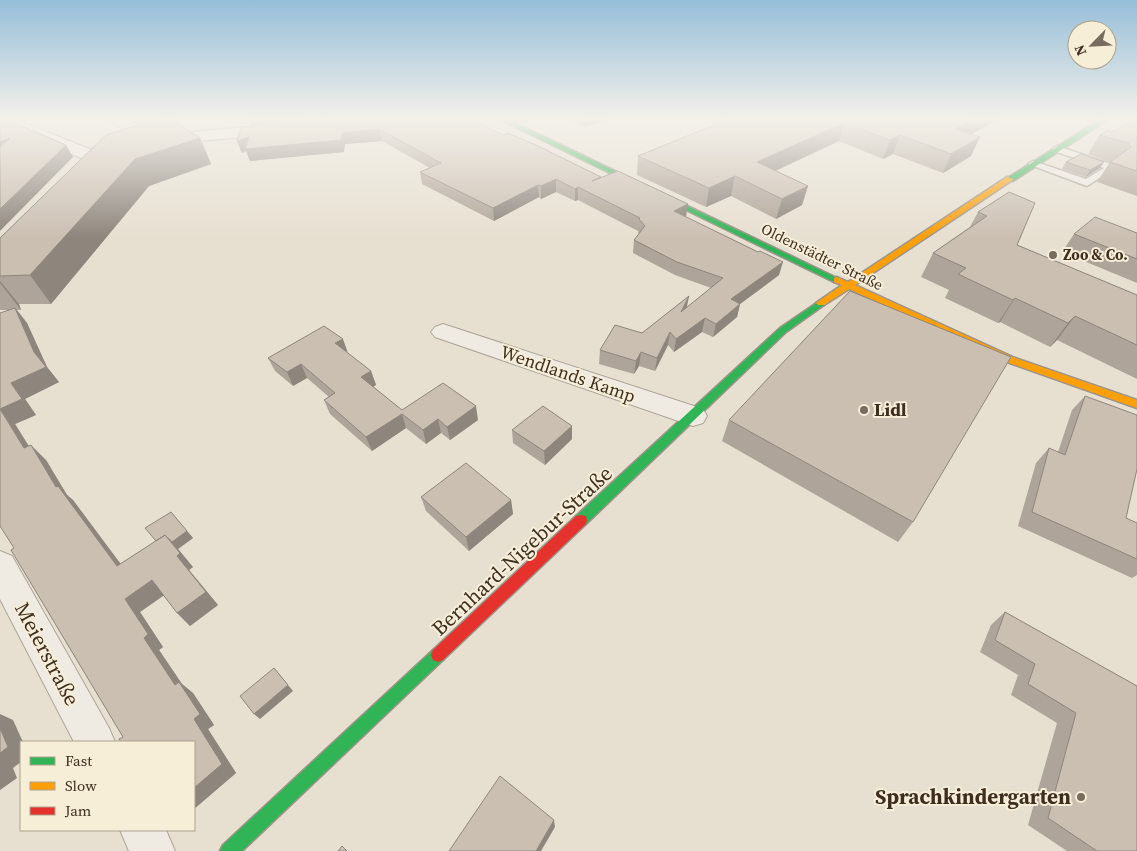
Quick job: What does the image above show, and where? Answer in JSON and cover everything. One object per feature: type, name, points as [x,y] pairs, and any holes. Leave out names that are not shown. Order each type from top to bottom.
[{"type":"main road","name":"Oldenstädter Straße","points":[[585,159],[846,285],[1011,360],[1135,401]]},
{"type":"main road","name":"Bernhard-Nigebur-Straße","points":[[229,851],[783,330],[846,285],[1041,159]]},
{"type":"street","points":[[86,172],[98,159]]},
{"type":"street","name":"Wendlands Kamp","points":[[443,332],[693,416]]},
{"type":"street","name":"Meierstraße","points":[[0,566],[94,741]]},
{"type":"street","points":[[143,831],[153,851]]},
{"type":"lane","points":[[1032,164],[1087,183],[1111,166],[1088,159]]},
{"type":"building","points":[[0,159],[52,159],[0,209]]},
{"type":"building","points":[[82,159],[136,159],[30,275],[0,276],[0,238]]},
{"type":"building","points":[[433,159],[564,159],[601,177],[592,181],[618,171],[688,204],[674,211],[758,252],[760,251],[783,262],[731,299],[740,304],[716,324],[705,318],[676,339],[670,332],[657,358],[641,352],[636,361],[600,350],[615,325],[642,333],[689,296],[681,312],[723,278],[677,262],[634,240],[645,226],[640,218],[578,187],[575,189],[556,179],[541,186],[538,185],[493,208],[420,172],[441,163]]},
{"type":"building","points":[[644,159],[764,159],[757,162],[808,186],[782,199],[735,176],[709,188]]},
{"type":"building","points":[[1072,159],[1095,159],[1104,162],[1090,170],[1066,162]]},
{"type":"building","points":[[1115,159],[1137,159],[1137,171],[1110,162]]},
{"type":"building","points":[[1009,192],[1035,203],[1017,245],[1137,295],[1137,345],[1075,316],[1068,323],[1015,298],[1013,300],[958,274],[966,268],[933,253],[987,216],[978,212]]},
{"type":"building","points":[[1095,217],[1137,233],[1137,259],[1074,234]]},
{"type":"building","name":"Lidl","points":[[850,291],[1011,357],[913,522],[729,420]]},
{"type":"building","points":[[15,308],[34,352],[46,367],[11,383],[22,399],[0,409],[0,313]]},
{"type":"building","points":[[324,326],[343,339],[335,343],[371,371],[361,377],[402,410],[443,383],[476,406],[447,427],[438,419],[423,430],[402,414],[366,437],[324,400],[335,393],[301,364],[287,372],[268,358]]},
{"type":"building","points":[[1085,396],[1137,415],[1137,469],[1126,518],[1137,523],[1137,559],[1032,512],[1049,448],[1065,455]]},
{"type":"building","points":[[543,406],[572,426],[544,451],[512,430]]},
{"type":"building","points":[[0,409],[24,448],[31,445],[56,487],[58,486],[117,566],[165,535],[180,553],[177,556],[206,592],[177,613],[152,580],[125,599],[148,634],[144,638],[175,685],[179,682],[200,714],[194,719],[222,764],[195,787],[195,741],[120,741],[119,739],[123,737],[11,550],[14,548],[0,526]]},
{"type":"building","points":[[466,463],[511,500],[466,537],[421,497]]},
{"type":"building","points":[[171,512],[187,531],[172,542],[165,535],[156,541],[145,528]]},
{"type":"building","points":[[1005,612],[1137,686],[1137,851],[1097,851],[1048,818],[1076,713],[1028,684],[1035,664],[995,640]]},
{"type":"building","points":[[274,668],[288,685],[254,714],[240,696]]},
{"type":"building","points":[[0,728],[8,747],[0,753]]},
{"type":"building","points":[[500,776],[554,820],[536,851],[449,851]]},
{"type":"building","points":[[342,846],[347,851],[338,851]]},
{"type":"traffic: fast","points":[[585,159],[837,280]]},
{"type":"traffic: fast","points":[[1010,179],[1042,159]]},
{"type":"traffic: fast","points":[[581,520],[783,330],[821,303]]},
{"type":"traffic: fast","points":[[229,851],[438,655]]},
{"type":"traffic: slow","points":[[821,303],[1010,179]]},
{"type":"traffic: slow","points":[[837,280],[1011,360],[1137,404]]},
{"type":"traffic: jam","points":[[438,655],[581,520]]},
{"type":"place","name":"Zoo & Co.","points":[[1053,255]]},
{"type":"place","name":"Lidl","points":[[864,410]]},
{"type":"place","name":"Sprachkindergarten","points":[[1081,797]]}]
